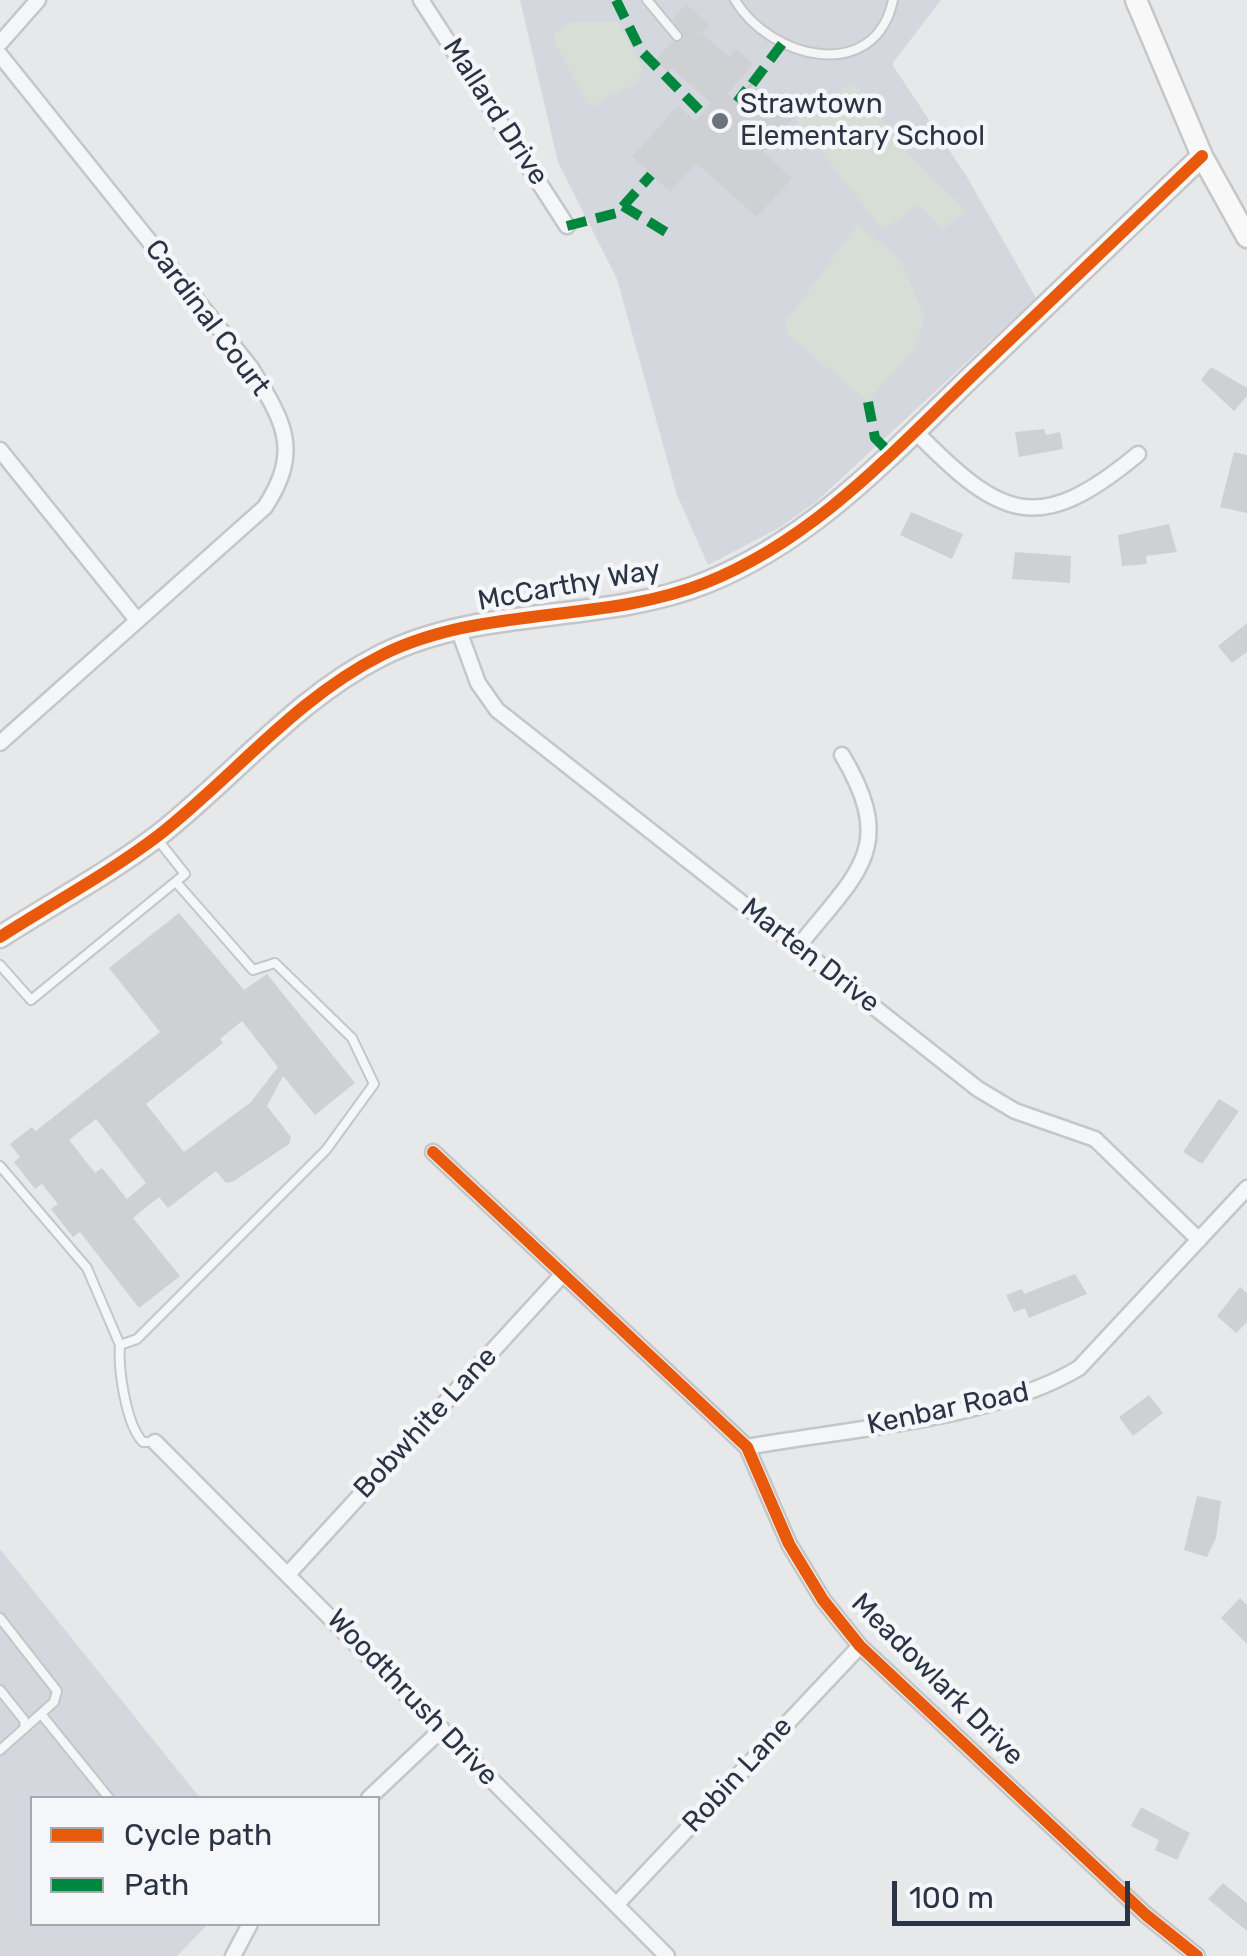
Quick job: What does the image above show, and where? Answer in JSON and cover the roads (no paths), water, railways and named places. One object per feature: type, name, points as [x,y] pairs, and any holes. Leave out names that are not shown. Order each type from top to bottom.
[{"type":"street","points":[[0,43],[38,0]]},
{"type":"street","name":"Mallard Drive","points":[[421,0],[566,226]]},
{"type":"street","points":[[1136,0],[1202,156],[1247,238]]},
{"type":"street","name":"Cardinal Court","points":[[0,55],[251,368],[272,401],[286,438],[285,475],[265,507],[0,743]]},
{"type":"street","name":"McCarthy Way","points":[[0,937],[156,837],[343,677],[385,653],[459,631],[620,608],[726,574],[809,526],[915,431],[1202,156]]},
{"type":"street","points":[[915,431],[978,491],[1001,502],[1028,508],[1080,498],[1138,454]]},
{"type":"street","points":[[0,450],[137,620]]},
{"type":"street","name":"Marten Drive","points":[[459,631],[478,684],[497,710],[978,1089],[1016,1111],[1095,1138],[1199,1240]]},
{"type":"street","points":[[798,946],[860,868],[870,836],[868,805],[842,756]]},
{"type":"street","name":"Meadowlark Drive","points":[[434,1152],[747,1446],[789,1544],[822,1600],[860,1646],[1146,1915],[1197,1956]]},
{"type":"street","name":"Kenbar Road","points":[[747,1446],[1001,1402],[1046,1388],[1079,1368],[1247,1188]]},
{"type":"street","name":"Bobwhite Lane","points":[[289,1572],[563,1274]]},
{"type":"street","name":"Woodthrush Drive","points":[[155,1442],[289,1572],[666,1956]]},
{"type":"street","name":"Robin Lane","points":[[616,1905],[860,1646]]},
{"type":"street","points":[[371,1796],[442,1728]]},
{"type":"street","points":[[233,1956],[249,1926]]},
{"type":"lane","points":[[647,0],[677,36]]},
{"type":"lane","points":[[735,0],[773,40],[816,55],[835,56],[850,53],[877,37],[894,0]]},
{"type":"lane","points":[[0,965],[31,1000],[80,962],[186,874],[156,837]]},
{"type":"lane","points":[[120,1344],[137,1339],[326,1150],[374,1084],[352,1038],[275,963],[253,970],[176,882]]},
{"type":"lane","points":[[0,1166],[88,1268],[120,1344],[117,1370],[135,1434],[144,1442],[155,1442]]},
{"type":"lane","points":[[0,1618],[58,1691],[54,1702],[0,1750]]},
{"type":"lane","points":[[0,1690],[24,1720],[25,1728]]},
{"type":"lane","points":[[41,1714],[107,1796]]},
{"type":"place","name":"Strawtown Elementary School","points":[[720,121]]}]
